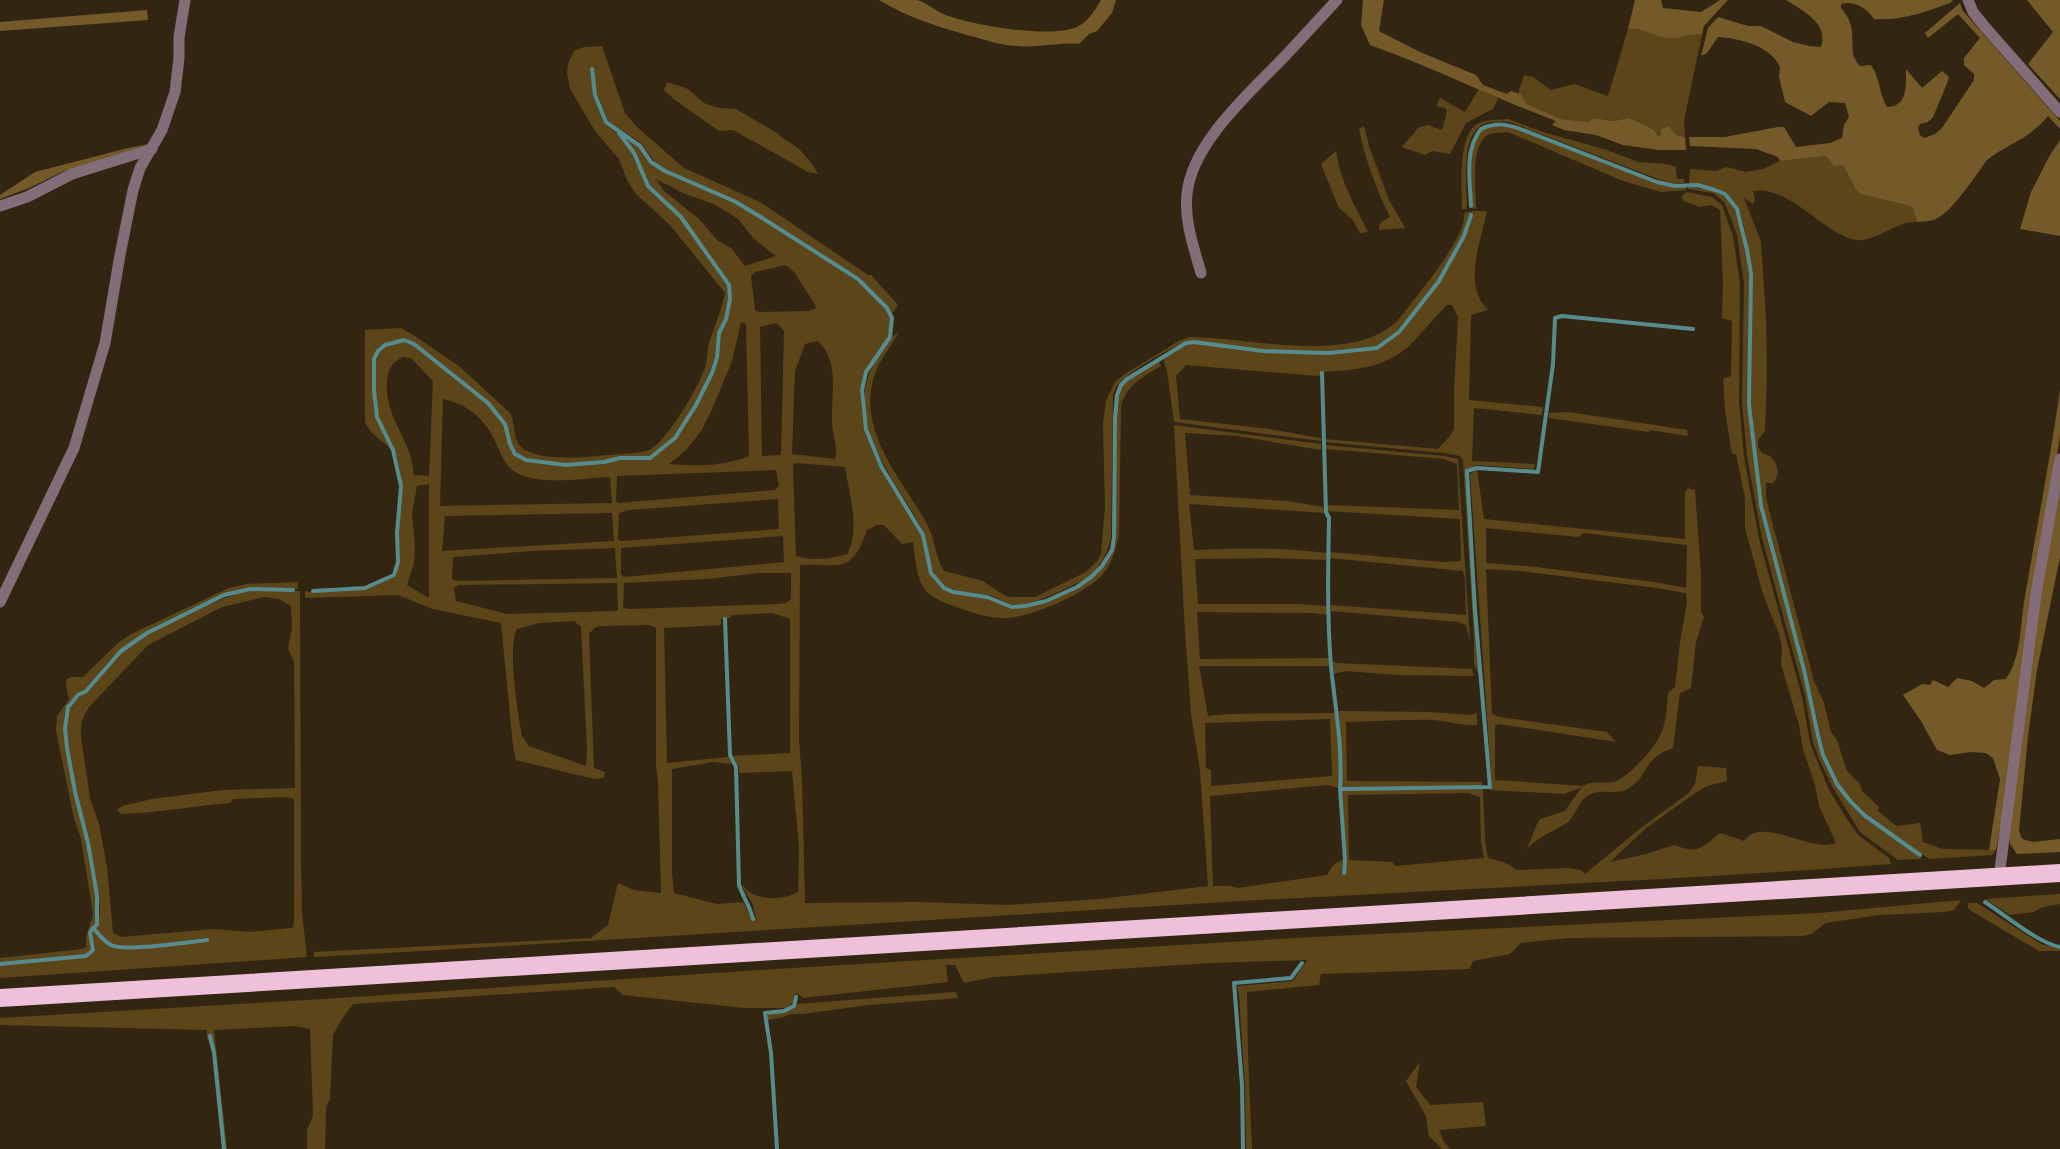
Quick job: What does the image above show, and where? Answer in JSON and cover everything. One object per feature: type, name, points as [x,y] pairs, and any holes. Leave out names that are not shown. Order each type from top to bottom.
[{"type":"highway","points":[[0,998],[2060,873]]},
{"type":"street","points":[[0,602],[83,424],[105,343],[133,190],[140,168],[162,130],[175,92],[185,0]]},
{"type":"street","points":[[1201,273],[1187,210],[1189,182],[1201,155],[1218,128],[1242,100],[1337,0]]},
{"type":"street","points":[[1968,0],[1985,27],[2060,112]]},
{"type":"street","points":[[0,206],[27,197],[72,174],[152,149]]},
{"type":"street","points":[[1999,877],[2036,594],[2060,459]]},
{"type":"shaded area","points":[[879,0],[916,0],[943,14],[972,22],[1048,32],[1077,27],[1088,19],[1101,0],[1116,0],[1112,13],[1097,31],[1079,44],[1024,46],[997,43],[944,28]]},
{"type":"shaded area","points":[[1363,0],[1384,0],[1379,31],[1476,75],[1483,85],[1507,94],[1511,91],[1522,95],[1526,104],[1561,119],[1588,122],[1594,118],[1614,121],[1628,118],[1654,130],[1658,136],[1661,129],[1669,126],[1676,135],[1685,137],[1686,150],[1623,145],[1596,135],[1564,130],[1552,125],[1556,121],[1370,45],[1361,25]]},
{"type":"shaded area","points":[[1635,0],[1661,0],[1663,8],[1701,12],[1720,0],[1728,0],[1704,26],[1702,35],[1672,38],[1628,29]]},
{"type":"shaded area","points":[[1786,0],[1953,0],[1922,13],[1884,19],[1874,19],[1868,11],[1855,4],[1841,4],[1851,25],[1855,60],[1860,66],[1871,65],[1887,107],[1894,106],[1902,99],[1906,88],[1906,69],[1922,88],[1942,71],[1949,77],[1933,117],[1918,128],[1924,138],[1942,128],[1974,80],[1974,74],[1964,65],[1964,58],[1980,38],[1958,14],[1928,38],[1925,33],[1960,3],[1963,11],[2060,121],[2060,129],[2048,116],[2033,131],[1987,160],[1942,215],[1934,220],[1917,222],[1910,206],[1860,194],[1843,165],[1834,166],[1826,156],[1780,161],[1778,157],[1756,149],[1690,146],[1689,137],[1725,137],[1778,127],[1784,127],[1796,147],[1830,143],[1842,138],[1849,117],[1845,103],[1829,102],[1811,116],[1785,102],[1779,77],[1780,67],[1762,49],[1744,41],[1718,37],[1707,53],[1701,56],[1708,28],[1718,17],[1748,26],[1761,26],[1793,42],[1821,47],[1818,24]]},
{"type":"shaded area","points":[[2027,0],[2060,0],[2060,99],[2028,64],[2053,32]]},
{"type":"shaded area","points":[[147,10],[148,20],[0,31],[0,22]]},
{"type":"shaded area","points":[[1639,28],[1671,38],[1702,35],[1684,120],[1685,137],[1676,135],[1669,126],[1658,136],[1654,130],[1628,118],[1614,121],[1594,118],[1588,122],[1561,119],[1525,104],[1518,94],[1524,75],[1533,77],[1551,90],[1574,84],[1608,96],[1628,29]]},
{"type":"shaded area","points":[[602,46],[625,113],[637,127],[684,168],[760,202],[871,275],[898,305],[892,314],[858,276],[735,200],[667,171],[655,162],[641,143],[608,121],[596,92],[591,66],[594,96],[605,124],[616,132],[633,154],[646,186],[680,218],[727,286],[729,299],[717,333],[715,356],[695,404],[674,437],[650,457],[619,457],[565,464],[527,459],[517,453],[506,423],[489,402],[405,338],[384,344],[373,358],[373,404],[392,450],[365,423],[365,330],[401,328],[460,367],[510,413],[515,435],[523,449],[540,455],[580,457],[649,450],[674,425],[698,385],[725,293],[670,225],[636,194],[619,159],[595,131],[570,89],[567,73],[574,51]]},
{"type":"shaded area","points":[[667,82],[688,89],[704,103],[736,109],[777,133],[802,152],[818,174],[808,172],[733,130],[719,131],[664,90]]},
{"type":"shaded area","points":[[1479,89],[1498,98],[1493,109],[1466,123],[1450,154],[1432,151],[1425,155],[1402,147],[1419,127],[1428,125],[1442,130],[1447,111],[1436,106],[1440,98],[1465,112]]},
{"type":"shaded area","points":[[1508,119],[1638,162],[1676,167],[1677,179],[1684,179],[1684,183],[1658,179],[1510,122],[1490,122],[1476,130],[1471,138],[1466,162],[1467,209],[1462,209],[1462,164],[1466,140],[1481,122]]},
{"type":"shaded area","points":[[1507,125],[1657,183],[1686,186],[1686,190],[1661,192],[1623,181],[1508,132],[1488,135],[1482,140],[1476,158],[1476,209],[1473,208],[1471,156],[1476,137],[1487,128]]},
{"type":"shaded area","points":[[1364,126],[1389,200],[1405,228],[1379,230],[1380,223],[1390,217],[1364,151],[1359,129]]},
{"type":"shaded area","points":[[623,135],[663,171],[755,214],[850,276],[884,306],[891,326],[888,337],[863,380],[861,392],[867,435],[878,462],[920,530],[932,576],[950,591],[1014,608],[1026,607],[1070,590],[1103,566],[1115,537],[1115,433],[1119,395],[1122,385],[1134,374],[1158,360],[1161,366],[1132,387],[1121,406],[1119,534],[1114,555],[1103,574],[1072,596],[1029,614],[1005,618],[980,615],[949,604],[932,596],[922,585],[913,542],[902,544],[884,525],[867,530],[849,561],[835,565],[800,565],[799,740],[805,903],[1008,905],[1100,899],[1208,886],[1200,770],[1191,714],[1174,425],[1321,444],[1321,450],[1238,436],[1185,433],[1190,495],[1288,501],[1323,507],[1325,513],[1189,504],[1194,550],[1260,548],[1327,553],[1326,560],[1195,559],[1198,604],[1328,606],[1328,615],[1197,612],[1200,659],[1329,658],[1329,666],[1199,666],[1208,716],[1335,713],[1340,765],[1338,788],[1327,785],[1210,796],[1213,886],[1238,888],[1327,875],[1335,864],[1343,860],[1341,874],[1345,874],[1347,860],[1341,790],[1483,789],[1488,858],[1517,870],[1568,868],[1581,870],[1585,874],[1689,793],[1695,784],[1698,766],[1726,768],[1727,781],[1695,793],[1645,829],[1610,862],[1674,845],[1699,848],[1720,833],[1744,841],[1752,834],[1762,832],[1825,845],[1836,843],[1819,806],[1781,664],[1779,634],[1763,594],[1745,528],[1745,498],[1736,454],[1732,454],[1725,411],[1723,379],[1731,376],[1732,321],[1722,318],[1720,210],[1711,205],[1700,207],[1683,201],[1682,196],[1687,192],[1712,197],[1722,205],[1733,236],[1740,283],[1739,403],[1744,457],[1759,539],[1802,697],[1810,743],[1829,790],[1847,819],[1858,835],[1889,858],[1891,864],[314,957],[314,952],[591,938],[608,925],[618,883],[634,890],[661,893],[656,766],[656,628],[649,625],[600,626],[589,634],[594,768],[605,772],[604,778],[594,779],[516,760],[501,623],[433,609],[398,595],[305,598],[305,591],[365,589],[396,575],[400,473],[395,452],[378,415],[375,392],[378,356],[389,346],[404,341],[413,345],[487,404],[504,424],[514,455],[526,462],[565,467],[620,460],[650,460],[676,439],[713,373],[720,334],[731,299],[730,285],[682,216],[649,185]],"holes":[[[656,179],[729,213],[776,256],[745,266],[731,248],[718,241],[699,219],[664,191]],[[786,265],[795,273],[817,308],[808,311],[755,310],[751,276],[755,272]],[[741,322],[746,324],[749,456],[719,464],[669,464],[686,450],[702,430],[713,407],[732,361]],[[777,323],[784,331],[781,455],[762,456],[760,327]],[[818,341],[825,349],[832,368],[835,459],[792,454],[795,371],[805,344]],[[403,357],[411,358],[433,381],[429,476],[414,475],[409,452],[392,414],[387,382],[393,364]],[[443,399],[475,414],[489,430],[505,462],[521,475],[553,480],[610,477],[612,503],[440,506]],[[793,465],[845,467],[854,523],[847,554],[822,559],[796,556]],[[776,470],[779,486],[775,490],[618,503],[617,476]],[[429,484],[429,598],[407,585],[415,547],[412,513],[417,486]],[[778,499],[779,529],[618,539],[619,513],[629,510]],[[612,513],[614,541],[442,551],[445,516]],[[783,536],[784,562],[624,577],[621,574],[621,548]],[[615,548],[617,578],[452,579],[453,557]],[[791,573],[791,599],[786,603],[623,608],[624,583]],[[617,583],[618,611],[507,614],[456,601],[454,588],[459,585]],[[772,613],[790,619],[790,753],[733,756],[739,773],[792,771],[799,847],[798,892],[781,898],[768,898],[756,896],[741,884],[753,905],[756,917],[752,919],[743,902],[717,904],[674,893],[672,769],[713,762],[732,764],[728,757],[667,763],[664,628],[721,625],[721,619],[733,615]],[[574,621],[581,627],[586,766],[529,746],[522,736],[513,650],[517,629],[539,623]],[[1330,719],[1332,776],[1211,786],[1211,770],[1206,768],[1205,723]],[[1468,793],[1480,797],[1484,858],[1395,866],[1392,862],[1349,860],[1348,795]]]},
{"type":"shaded area","points":[[2060,140],[2060,236],[2020,229],[2031,192]]},
{"type":"shaded area","points":[[149,144],[62,172],[0,199],[0,195],[35,172]]},
{"type":"shaded area","points":[[1336,151],[1344,183],[1368,232],[1360,233],[1352,219],[1339,208],[1321,164]]},
{"type":"shaded area","points":[[1826,156],[1843,165],[1860,194],[1913,207],[1917,222],[1906,223],[1868,239],[1856,240],[1831,229],[1780,195],[1753,191],[1753,204],[1744,198],[1761,242],[1767,373],[1765,431],[1758,440],[1758,447],[1773,459],[1778,472],[1773,483],[1766,483],[1769,510],[1814,681],[1847,771],[1879,807],[1878,811],[1896,826],[1920,823],[1923,842],[1943,849],[1996,850],[1992,855],[1929,859],[1865,814],[1838,783],[1825,755],[1806,670],[1762,506],[1751,404],[1752,274],[1744,226],[1738,209],[1726,193],[1689,184],[1690,169],[1716,171],[1727,167],[1746,172],[1780,161]]},
{"type":"shaded area","points":[[1688,186],[1715,191],[1724,196],[1735,210],[1741,227],[1749,275],[1748,404],[1759,507],[1803,670],[1822,756],[1848,802],[1863,817],[1922,859],[1898,860],[1860,832],[1833,788],[1813,742],[1805,696],[1762,538],[1747,456],[1742,403],[1744,283],[1737,235],[1725,203],[1713,193],[1688,189]]},
{"type":"shaded area","points":[[1487,211],[1475,276],[1480,300],[1488,310],[1471,315],[1469,400],[1543,407],[1542,415],[1474,408],[1472,461],[1535,464],[1534,469],[1476,465],[1466,471],[1488,785],[1479,677],[1474,663],[1463,460],[1460,456],[1444,453],[1324,442],[1324,439],[1438,449],[1454,429],[1458,317],[1452,305],[1447,305],[1399,354],[1367,367],[1321,372],[1318,376],[1186,365],[1176,376],[1180,419],[1269,429],[1321,438],[1321,441],[1174,422],[1163,358],[1186,343],[1263,352],[1328,354],[1378,348],[1399,332],[1440,281],[1465,236],[1471,215],[1437,281],[1397,331],[1377,346],[1328,351],[1263,350],[1191,340],[1152,359],[1123,379],[1113,397],[1111,538],[1102,561],[1085,579],[1048,596],[1018,605],[987,595],[951,589],[937,578],[921,527],[875,447],[864,404],[867,382],[878,356],[895,334],[899,332],[879,364],[872,386],[870,408],[874,428],[892,468],[927,524],[944,571],[983,581],[1009,597],[1035,597],[1086,572],[1101,554],[1105,507],[1103,424],[1106,401],[1115,382],[1177,342],[1189,337],[1328,346],[1379,334],[1398,320],[1427,283],[1458,237],[1464,213]]},
{"type":"shaded area","points":[[2060,390],[2060,436],[2032,606],[2006,795],[1996,850],[1989,850],[2000,779],[1993,758],[1986,753],[1950,755],[1937,750],[1903,695],[1922,684],[1930,685],[1933,680],[1948,687],[1957,678],[1984,688],[1994,680],[2006,679],[2011,670],[2019,642]]},
{"type":"shaded area","points":[[1569,412],[1687,430],[1688,436],[1549,418],[1549,413]]},
{"type":"shaded area","points":[[1325,445],[1458,459],[1470,641],[1466,625],[1458,622],[1331,611],[1331,605],[1466,615],[1463,571],[1330,558],[1330,552],[1461,561],[1460,519],[1327,511],[1327,505],[1459,510],[1457,464],[1444,459],[1325,449]]},
{"type":"shaded area","points":[[1477,470],[1484,519],[1685,539],[1685,493],[1689,486],[1689,489],[1695,490],[1701,612],[1704,617],[1696,642],[1691,688],[1680,693],[1673,748],[1656,757],[1640,779],[1628,789],[1587,796],[1568,822],[1527,849],[1540,819],[1565,811],[1582,787],[1564,794],[1489,790],[1492,788],[1470,474]],"holes":[[[1486,528],[1578,537],[1584,533],[1687,545],[1686,588],[1486,563]],[[1486,569],[1686,593],[1675,687],[1668,693],[1664,726],[1649,752],[1620,779],[1583,786],[1495,780],[1495,725],[1616,742],[1607,732],[1492,714]]]},
{"type":"shaded area","points":[[2060,487],[2060,557],[2037,670],[2019,831],[2022,839],[2033,842],[2060,839],[2060,852],[2017,854],[2009,836],[2039,600]]},
{"type":"shaded area","points":[[298,582],[298,589],[251,587],[223,594],[153,628],[113,657],[68,703],[64,716],[66,750],[96,896],[96,924],[89,933],[91,949],[86,955],[0,963],[0,958],[86,947],[86,937],[93,915],[81,839],[56,731],[57,716],[69,699],[67,679],[83,677],[131,634],[229,588],[246,584]]},
{"type":"shaded area","points":[[251,590],[300,591],[301,863],[307,957],[0,978],[0,965],[87,957],[95,951],[94,930],[107,944],[120,949],[208,941],[207,938],[121,947],[108,942],[95,928],[100,912],[99,899],[69,761],[66,725],[72,705],[127,648],[166,625]],"holes":[[[264,597],[279,599],[291,606],[292,628],[288,648],[294,662],[295,788],[223,790],[152,799],[117,810],[121,814],[230,803],[233,799],[294,799],[292,928],[250,932],[213,929],[122,937],[113,933],[107,867],[99,824],[90,798],[81,737],[86,713],[148,645],[222,607]]]},
{"type":"shaded area","points":[[1333,661],[1472,669],[1474,676],[1345,671],[1334,674]]},
{"type":"shaded area","points":[[1339,711],[1477,713],[1477,725],[1434,720],[1346,722],[1347,781],[1482,782],[1482,786],[1341,787],[1343,765]]},
{"type":"shaded area","points":[[2060,894],[2060,904],[2010,915],[1985,899]]},
{"type":"shaded area","points":[[1961,900],[1954,910],[1880,915],[1825,923],[1812,934],[1802,936],[1568,938],[1521,943],[1510,954],[1473,961],[1469,969],[1321,974],[1319,985],[1247,992],[1252,1149],[1246,1149],[1245,1087],[1237,986],[1293,981],[1307,960],[993,977],[964,983],[955,965],[946,965],[948,982],[803,998],[798,994],[794,995],[793,1002],[787,1008],[744,1008],[623,995],[614,987],[353,1004],[333,1035],[325,1149],[307,1149],[307,1130],[313,1116],[310,1029],[295,1026],[214,1030],[227,1149],[222,1149],[213,1054],[207,1030],[0,1025],[0,1018],[1314,937],[1819,913]]},
{"type":"shaded area","points":[[1968,903],[1977,903],[2041,944],[2060,951],[2039,951],[1973,912],[1968,908]]},
{"type":"shaded area","points":[[956,992],[958,998],[868,1005],[791,1014],[767,1020],[768,1014],[787,1011],[797,1004]]},
{"type":"shaded area","points":[[1420,1062],[1416,1087],[1430,1105],[1483,1102],[1486,1126],[1439,1130],[1450,1149],[1442,1149],[1429,1136],[1426,1116],[1406,1081]]},
{"type":"waterway","points":[[592,69],[595,95],[606,122],[640,146],[651,162],[759,216],[858,279],[887,308],[892,318],[890,337],[866,372],[862,390],[866,429],[881,466],[923,535],[931,573],[944,588],[987,597],[1012,607],[1046,601],[1077,587],[1102,566],[1112,550],[1117,395],[1127,379],[1186,343],[1194,342],[1263,351],[1328,353],[1377,348],[1399,332],[1439,281],[1464,236],[1471,215]]},
{"type":"waterway","points":[[1471,206],[1469,166],[1472,146],[1481,129],[1502,125],[1518,128],[1657,182],[1675,186],[1697,185],[1715,190],[1725,194],[1737,209],[1751,274],[1749,404],[1761,506],[1823,755],[1837,784],[1850,801],[1864,815],[1920,855]]},
{"type":"waterway","points":[[313,591],[365,588],[394,575],[398,562],[401,486],[393,450],[377,417],[374,391],[374,359],[385,345],[404,340],[414,344],[488,403],[505,424],[515,454],[526,460],[565,465],[620,458],[650,458],[675,438],[712,373],[719,333],[730,299],[729,285],[681,217],[648,186],[634,153],[619,133]]},
{"type":"waterway","points":[[1344,873],[1340,789],[1490,787],[1467,471],[1477,468],[1538,472],[1553,364],[1555,318],[1562,316],[1693,329]]},
{"type":"waterway","points":[[1322,373],[1326,512],[1329,518],[1329,629],[1340,742],[1340,789]]},
{"type":"waterway","points":[[207,940],[119,947],[108,943],[93,928],[97,925],[97,896],[67,748],[65,728],[68,707],[121,651],[147,633],[224,595],[250,589],[293,590]]},
{"type":"waterway","points":[[725,619],[730,755],[736,767],[739,885],[753,919]]},
{"type":"waterway","points":[[1985,902],[2032,934],[2060,947]]},
{"type":"waterway","points":[[0,964],[86,956],[93,950],[90,933],[93,928]]},
{"type":"waterway","points":[[1243,1149],[1242,1085],[1234,983],[1291,978],[1302,963]]},
{"type":"waterway","points":[[777,1149],[771,1053],[765,1013],[784,1011],[794,1006],[796,997]]},
{"type":"waterway","points":[[210,1036],[224,1149]]}]
